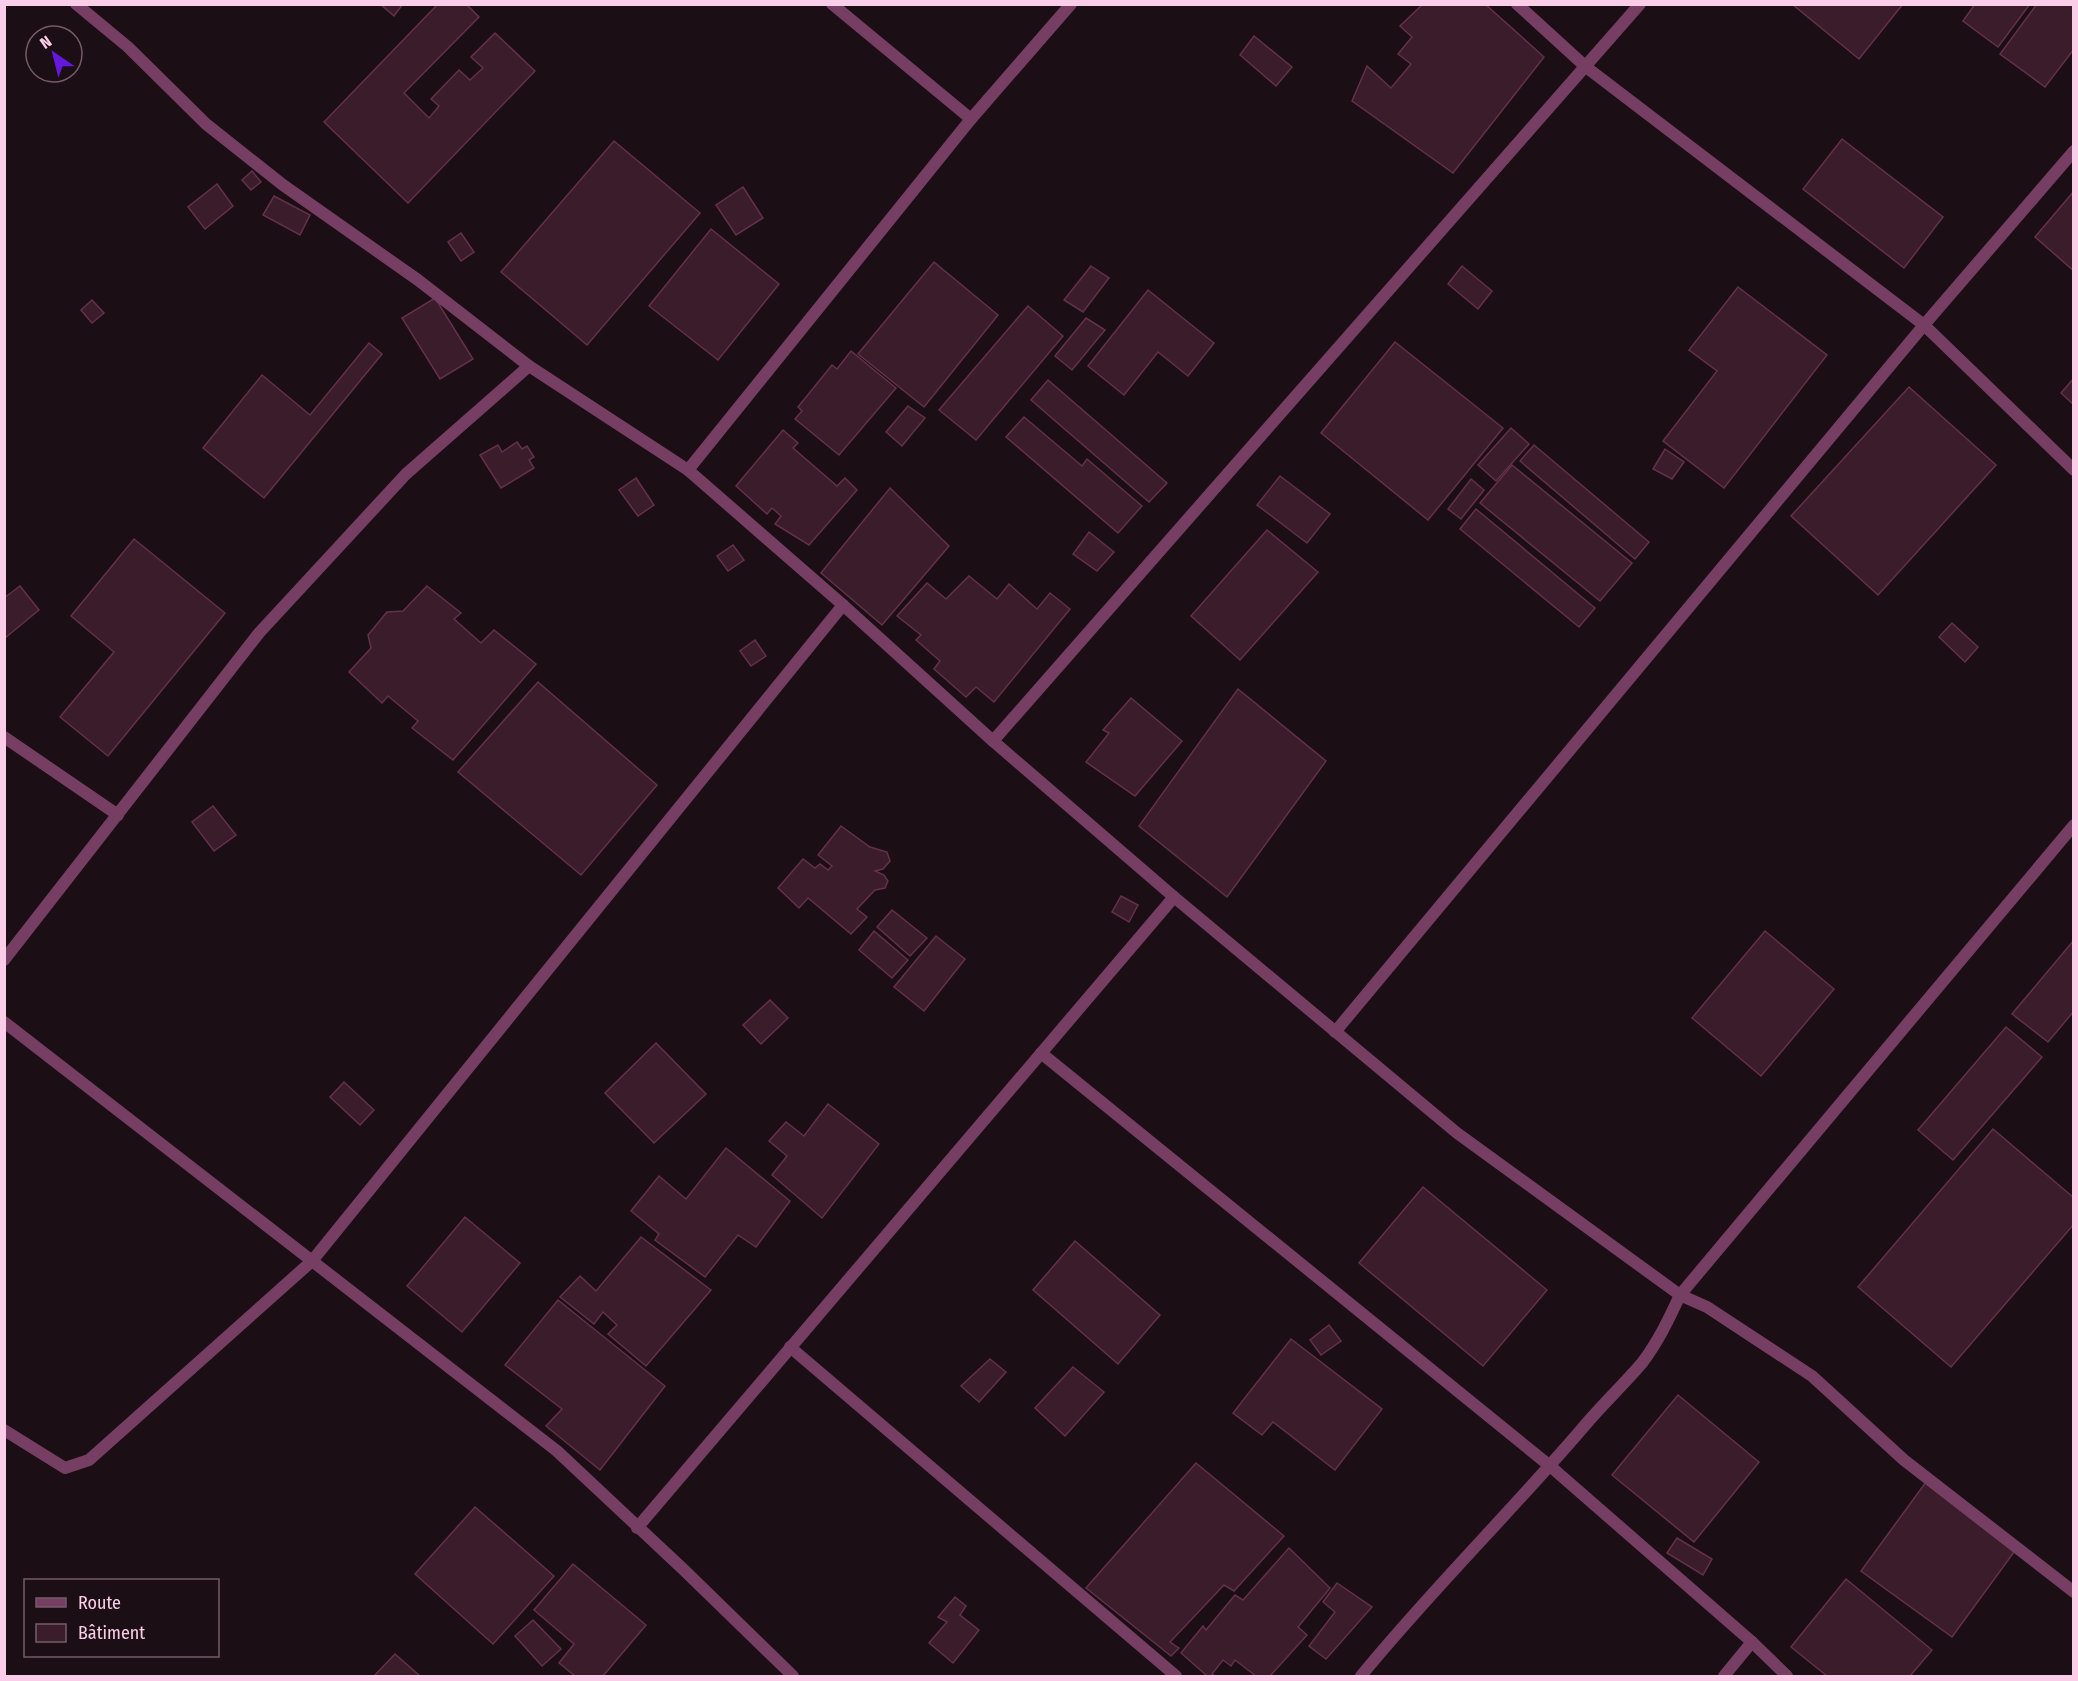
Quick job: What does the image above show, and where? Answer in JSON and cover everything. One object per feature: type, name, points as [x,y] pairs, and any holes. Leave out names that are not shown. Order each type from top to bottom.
[{"type":"street","points":[[76,4],[128,47],[206,124],[283,185],[418,280],[529,366],[688,470],[843,605],[993,741],[1174,897],[1457,1133],[1680,1295],[1707,1307],[1812,1376],[1904,1460],[2073,1592]]},
{"type":"street","points":[[832,4],[971,119]]},
{"type":"street","points":[[688,470],[971,119],[1071,4]]},
{"type":"street","points":[[1517,4],[1586,67],[1924,325],[2073,470]]},
{"type":"street","points":[[993,741],[1640,4]]},
{"type":"street","points":[[1335,1032],[1924,325],[2073,151]]},
{"type":"street","points":[[4,960],[259,633],[406,474],[529,366]]},
{"type":"street","points":[[4,1430],[64,1468],[89,1460],[312,1261],[843,605]]},
{"type":"street","points":[[4,737],[118,815]]},
{"type":"street","points":[[1361,1677],[1406,1622],[1642,1363],[1664,1330],[1680,1295],[2073,825]]},
{"type":"street","points":[[637,1528],[1174,897]]},
{"type":"street","points":[[4,1022],[557,1451],[684,1570],[793,1677]]},
{"type":"street","points":[[1041,1053],[1550,1466],[1752,1642],[1787,1677]]},
{"type":"street","points":[[790,1347],[1176,1677]]},
{"type":"street","points":[[1724,1677],[1752,1642]]},
{"type":"building","points":[[380,4],[403,4],[394,16]]},
{"type":"building","points":[[438,4],[466,4],[479,17],[404,93],[429,118],[439,106],[431,99],[459,70],[470,80],[483,68],[471,57],[495,33],[535,71],[408,203],[324,122]]},
{"type":"building","points":[[1423,4],[1485,4],[1544,57],[1453,173],[1352,101],[1367,66],[1391,88],[1411,64],[1398,54],[1412,37],[1400,26]]},
{"type":"building","points":[[1792,4],[1903,4],[1859,59]]},
{"type":"building","points":[[1975,4],[2030,4],[1998,47],[1963,21]]},
{"type":"building","points":[[2037,4],[2074,4],[2074,49],[2045,87],[2000,54]]},
{"type":"building","points":[[1254,36],[1292,67],[1276,86],[1240,55]]},
{"type":"building","points":[[1842,139],[1943,217],[1904,268],[1803,189]]},
{"type":"building","points":[[614,141],[700,213],[587,345],[501,272]]},
{"type":"building","points":[[252,171],[261,182],[251,190],[242,180]]},
{"type":"building","points":[[217,184],[233,206],[205,229],[188,207]]},
{"type":"building","points":[[743,187],[763,218],[736,235],[716,205]]},
{"type":"building","points":[[2074,191],[2074,271],[2035,237]]},
{"type":"building","points":[[274,196],[310,215],[300,235],[263,215]]},
{"type":"building","points":[[711,229],[779,284],[718,360],[649,306]]},
{"type":"building","points":[[461,233],[474,252],[461,261],[448,242]]},
{"type":"building","points":[[934,262],[998,315],[924,407],[858,354]]},
{"type":"building","points":[[1091,266],[1109,278],[1083,312],[1064,300]]},
{"type":"building","points":[[1462,266],[1492,291],[1478,309],[1448,284]]},
{"type":"building","points":[[1738,287],[1827,355],[1724,488],[1663,441],[1717,371],[1689,350]]},
{"type":"building","points":[[1148,290],[1214,343],[1188,376],[1158,352],[1124,395],[1088,366]]},
{"type":"building","points":[[435,298],[473,359],[440,379],[402,318]]},
{"type":"building","points":[[92,300],[104,313],[92,323],[81,310]]},
{"type":"building","points":[[1028,306],[1063,336],[976,440],[939,410]]},
{"type":"building","points":[[1086,318],[1105,330],[1072,370],[1055,356]]},
{"type":"building","points":[[1395,342],[1503,428],[1428,520],[1321,433]]},
{"type":"building","points":[[369,343],[382,354],[264,498],[203,448],[262,375],[310,415]]},
{"type":"building","points":[[851,351],[896,388],[839,455],[795,419],[802,411],[798,407],[832,365],[837,369]]},
{"type":"building","points":[[2074,378],[2074,405],[2061,393]]},
{"type":"building","points":[[1048,380],[1167,483],[1149,502],[1031,400]]},
{"type":"building","points":[[1909,387],[1996,465],[1878,595],[1791,516]]},
{"type":"building","points":[[908,406],[925,418],[902,446],[886,432]]},
{"type":"building","points":[[1024,417],[1082,466],[1087,459],[1142,506],[1118,533],[1006,437]]},
{"type":"building","points":[[1511,428],[1529,444],[1496,481],[1478,465]]},
{"type":"building","points":[[783,430],[798,443],[793,448],[837,486],[845,478],[857,490],[809,545],[775,524],[781,516],[772,508],[767,514],[736,486]]},
{"type":"building","points":[[517,442],[522,449],[527,446],[534,457],[529,460],[534,468],[501,488],[480,455],[498,445],[502,452]]},
{"type":"building","points":[[1534,445],[1649,542],[1635,559],[1520,461]]},
{"type":"building","points":[[1665,449],[1684,462],[1672,479],[1653,469]]},
{"type":"building","points":[[1512,465],[1632,563],[1600,601],[1480,503]]},
{"type":"building","points":[[1280,476],[1330,514],[1307,543],[1257,505]]},
{"type":"building","points":[[636,478],[654,505],[638,516],[619,490]]},
{"type":"building","points":[[1471,479],[1484,490],[1461,519],[1448,509]]},
{"type":"building","points":[[890,488],[949,546],[882,625],[821,573]]},
{"type":"building","points":[[1476,509],[1595,608],[1579,627],[1460,529]]},
{"type":"building","points":[[1267,530],[1318,572],[1240,660],[1191,616]]},
{"type":"building","points":[[1089,532],[1114,552],[1097,571],[1073,554]]},
{"type":"building","points":[[134,539],[225,613],[108,756],[60,717],[114,652],[71,616]]},
{"type":"building","points":[[733,545],[744,560],[728,571],[717,556]]},
{"type":"building","points":[[969,576],[997,599],[1009,584],[1037,609],[1050,593],[1070,609],[994,702],[976,687],[966,697],[934,669],[940,661],[916,640],[921,635],[897,616],[927,583],[946,599]]},
{"type":"building","points":[[20,586],[39,610],[5,638],[4,598]]},
{"type":"building","points":[[427,586],[461,613],[454,619],[481,643],[494,630],[536,664],[453,760],[412,728],[418,721],[388,696],[382,703],[349,672],[371,648],[368,635],[387,612],[403,611]]},
{"type":"building","points":[[1952,623],[1978,647],[1965,662],[1939,637]]},
{"type":"building","points":[[755,640],[766,656],[751,666],[740,651]]},
{"type":"building","points":[[538,682],[657,785],[581,875],[458,772]]},
{"type":"building","points":[[1238,689],[1326,761],[1227,897],[1139,826]]},
{"type":"building","points":[[1131,698],[1182,741],[1135,796],[1086,762],[1109,733],[1103,730]]},
{"type":"building","points":[[213,806],[236,835],[214,851],[192,822]]},
{"type":"building","points":[[841,826],[870,847],[887,852],[890,861],[883,869],[875,871],[884,875],[888,881],[885,888],[875,890],[857,909],[867,917],[851,934],[808,898],[799,908],[778,888],[803,859],[815,868],[820,864],[828,870],[832,866],[818,855]]},
{"type":"building","points":[[1121,896],[1138,905],[1129,922],[1112,912]]},
{"type":"building","points":[[892,910],[927,938],[910,956],[877,927]]},
{"type":"building","points":[[874,931],[908,960],[892,978],[859,950]]},
{"type":"building","points":[[1765,931],[1834,989],[1761,1076],[1692,1018]]},
{"type":"building","points":[[936,936],[965,959],[924,1011],[894,987]]},
{"type":"building","points":[[2074,940],[2074,1011],[2048,1042],[2012,1014]]},
{"type":"building","points":[[770,1000],[788,1018],[761,1044],[743,1025]]},
{"type":"building","points":[[2006,1027],[2042,1057],[1953,1160],[1918,1130]]},
{"type":"building","points":[[656,1043],[706,1094],[654,1143],[605,1093]]},
{"type":"building","points":[[344,1082],[374,1110],[360,1125],[330,1097]]},
{"type":"building","points":[[828,1104],[879,1144],[822,1218],[772,1175],[787,1156],[769,1141],[786,1122],[804,1136]]},
{"type":"building","points":[[1993,1129],[2074,1198],[2074,1224],[1951,1367],[1858,1287]]},
{"type":"building","points":[[726,1148],[790,1201],[756,1247],[738,1235],[705,1277],[655,1240],[659,1234],[631,1211],[659,1176],[686,1199]]},
{"type":"building","points":[[1423,1187],[1547,1290],[1483,1366],[1359,1263]]},
{"type":"building","points":[[465,1217],[520,1263],[462,1332],[407,1286]]},
{"type":"building","points":[[641,1237],[711,1290],[646,1366],[608,1334],[617,1325],[603,1312],[594,1324],[560,1297],[580,1276],[596,1291]]},
{"type":"building","points":[[1075,1241],[1160,1315],[1118,1364],[1033,1290]]},
{"type":"building","points":[[558,1300],[665,1386],[600,1470],[546,1426],[562,1409],[505,1365]]},
{"type":"building","points":[[1329,1325],[1341,1341],[1321,1355],[1310,1340]]},
{"type":"building","points":[[1291,1339],[1382,1409],[1335,1470],[1273,1422],[1262,1435],[1233,1413]]},
{"type":"building","points":[[990,1359],[1006,1372],[979,1402],[961,1386]]},
{"type":"building","points":[[1073,1367],[1104,1392],[1065,1436],[1035,1408]]},
{"type":"building","points":[[1678,1395],[1759,1462],[1694,1542],[1612,1475]]},
{"type":"building","points":[[1196,1463],[1284,1536],[1234,1591],[1224,1585],[1170,1642],[1179,1648],[1171,1656],[1086,1588]]},
{"type":"building","points":[[1926,1482],[2017,1548],[1952,1637],[1861,1571]]},
{"type":"building","points":[[475,1507],[554,1576],[493,1644],[415,1574]]},
{"type":"building","points":[[1677,1538],[1712,1559],[1703,1575],[1667,1553]]},
{"type":"building","points":[[1289,1548],[1330,1588],[1298,1627],[1307,1635],[1270,1676],[1256,1676],[1235,1660],[1231,1666],[1223,1660],[1212,1674],[1215,1676],[1204,1676],[1206,1675],[1181,1653],[1203,1626],[1206,1630],[1235,1595],[1243,1600]]},
{"type":"building","points":[[573,1564],[646,1625],[603,1676],[575,1676],[559,1663],[574,1644],[534,1610]]},
{"type":"building","points":[[1846,1579],[1932,1650],[1910,1676],[1827,1676],[1791,1647]]},
{"type":"building","points":[[1337,1583],[1372,1607],[1326,1659],[1309,1646],[1335,1612],[1323,1602]]},
{"type":"building","points":[[955,1597],[966,1606],[960,1615],[979,1630],[953,1663],[929,1643],[947,1622],[938,1617]]},
{"type":"building","points":[[533,1620],[561,1649],[542,1666],[515,1636]]},
{"type":"building","points":[[395,1654],[420,1676],[374,1676]]}]
